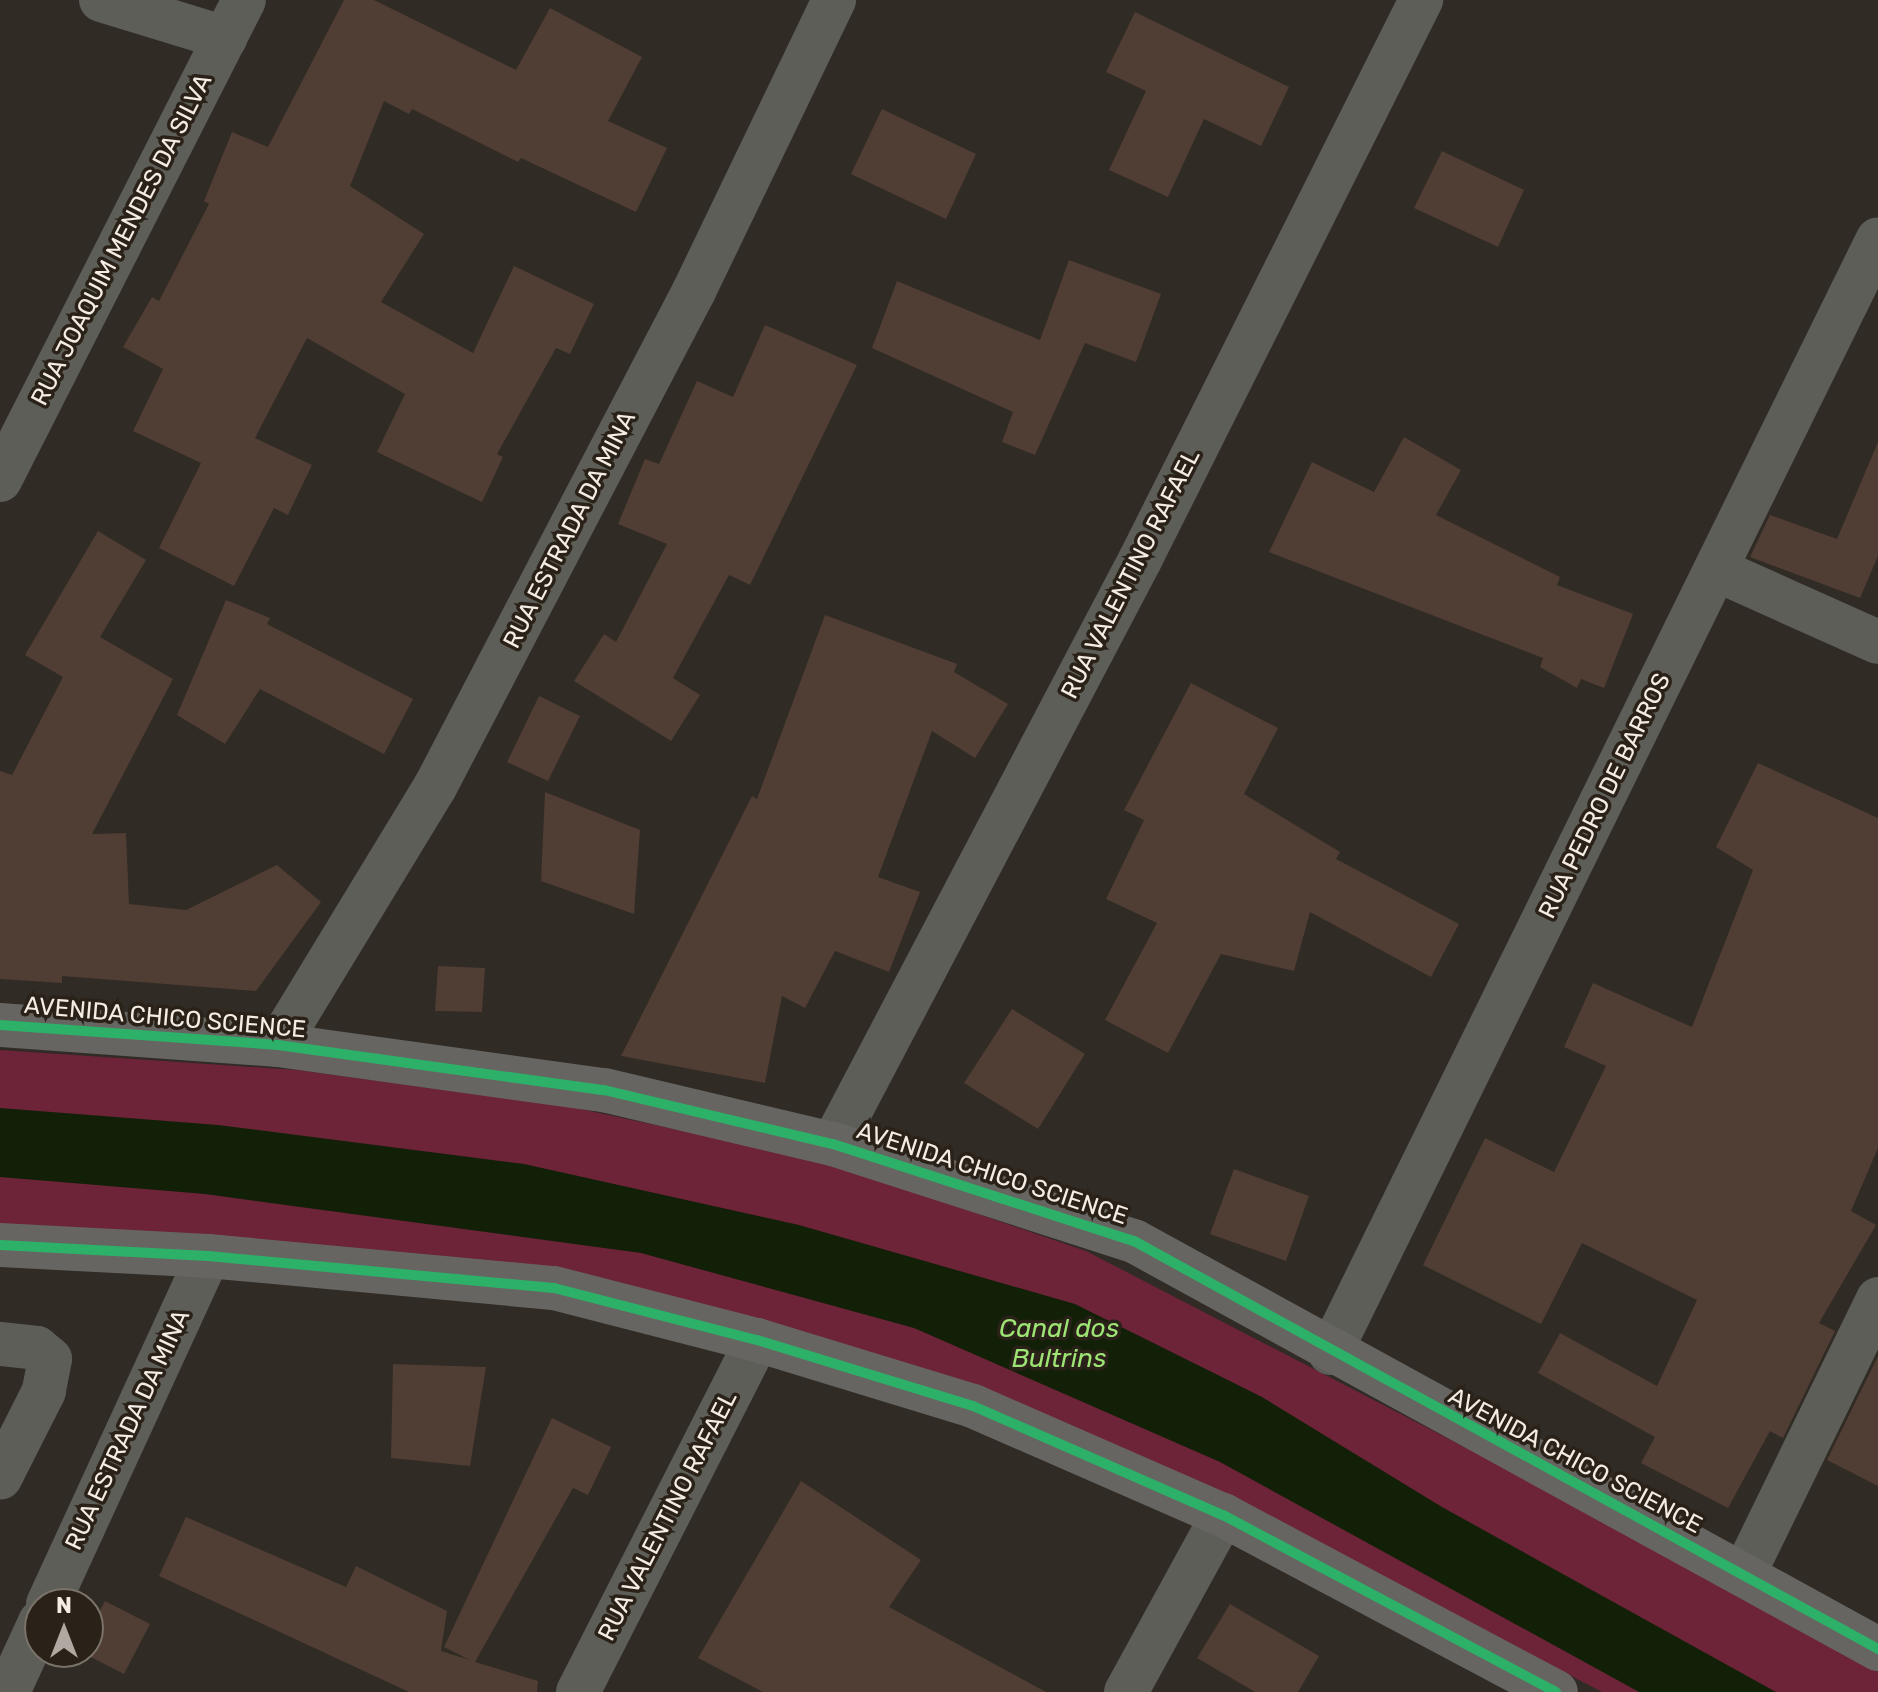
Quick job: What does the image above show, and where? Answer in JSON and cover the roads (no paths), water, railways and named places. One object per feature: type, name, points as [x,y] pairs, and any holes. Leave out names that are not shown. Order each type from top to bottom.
[{"type":"main road","name":"AVENIDA CHICO SCIENCE","points":[[0,1025],[278,1045],[604,1090],[833,1144],[1134,1241],[1330,1353],[1878,1649]]},
{"type":"main road","points":[[0,1245],[208,1256],[554,1288],[757,1340],[973,1406],[1223,1515],[1556,1692]]},
{"type":"street","points":[[101,0],[225,38]]},
{"type":"street","name":"RUA JOAQUIM MENDES DA SILVA","points":[[0,480],[244,0]]},
{"type":"street","name":"RUA ESTRADA DA MINA","points":[[278,1045],[435,787],[694,291],[834,0]]},
{"type":"street","name":"RUA VALENTINO RAFAEL","points":[[833,1144],[1140,560],[1421,0]]},
{"type":"street","name":"RUA PEDRO DE BARROS","points":[[1330,1353],[1878,239]]},
{"type":"street","points":[[1717,570],[1878,642]]},
{"type":"street","name":"RUA ESTRADA DA MINA","points":[[55,1588],[208,1256]]},
{"type":"street","points":[[1744,1574],[1878,1299]]},
{"type":"street","name":"RUA VALENTINO RAFAEL","points":[[578,1692],[757,1340]]},
{"type":"street","points":[[0,1344],[37,1348],[50,1359],[50,1374],[0,1478]]},
{"type":"street","points":[[1126,1692],[1223,1515]]},
{"type":"street","points":[[8,1692],[24,1657]]},
{"type":"water","name":"Canal dos Bultrins","points":[[0,1108],[218,1125],[524,1164],[799,1225],[1075,1304],[1262,1397],[1442,1507],[1776,1692],[1639,1692],[1220,1462],[914,1328],[641,1253],[205,1194],[0,1177]]}]
